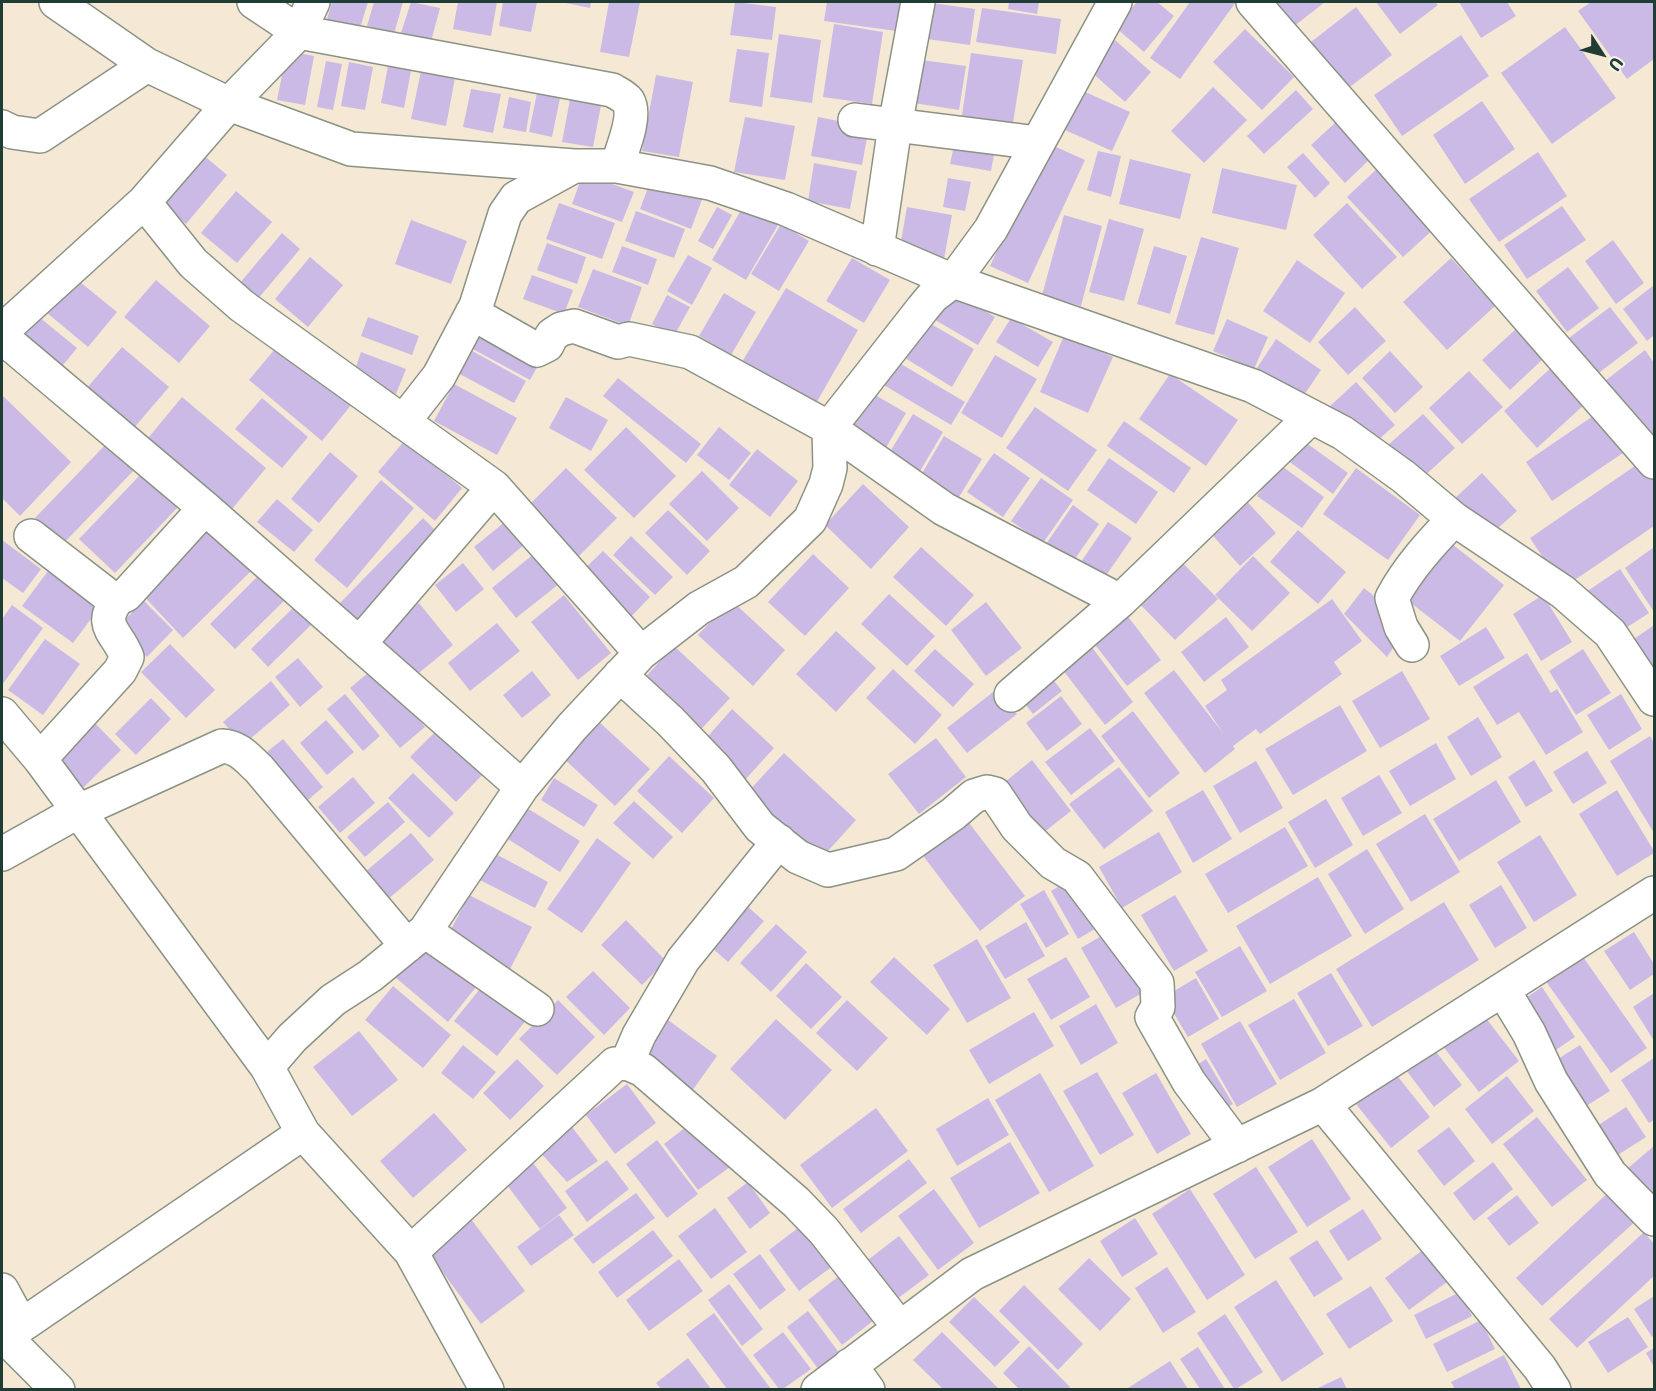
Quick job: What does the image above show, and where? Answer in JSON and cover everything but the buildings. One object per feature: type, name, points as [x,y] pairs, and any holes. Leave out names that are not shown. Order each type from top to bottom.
[{"type":"street","points":[[56,2],[147,65],[229,104],[351,149],[574,166],[617,166],[710,183],[786,209],[953,281],[1254,386],[1343,434],[1404,477],[1454,519],[1563,592],[1610,633],[1654,699]]},
{"type":"street","points":[[254,2],[299,32],[612,90],[627,100],[630,106],[629,128],[617,166]]},
{"type":"street","points":[[2,332],[144,202],[229,104],[299,32],[313,2]]},
{"type":"street","points":[[878,249],[895,126],[918,2]]},
{"type":"street","points":[[267,1067],[292,1038],[333,1000],[370,976],[416,938],[522,787],[572,727],[631,664],[699,608],[746,582],[810,520],[826,484],[830,468],[829,429],[933,296],[953,281],[991,229],[1115,2]]},
{"type":"street","points":[[1253,2],[1654,462]]},
{"type":"street","points":[[2,127],[12,132],[40,136],[147,65]]},
{"type":"street","points":[[855,120],[1038,143]]},
{"type":"street","points":[[403,422],[439,376],[472,313],[505,214],[516,198],[574,166]]},
{"type":"street","points":[[144,202],[193,263],[242,306],[494,488],[631,664],[670,721],[716,769],[760,827],[798,857],[828,870],[850,867],[896,854],[953,814],[974,796],[987,792],[995,794],[1024,834],[1053,863],[1077,877],[1157,983],[1158,1007],[1152,1017],[1189,1082],[1237,1146]]},
{"type":"street","points":[[472,313],[537,350],[547,345],[552,335],[561,329],[574,326],[618,342],[629,339],[690,352],[829,429],[944,509],[1120,601]]},
{"type":"street","points":[[2,337],[205,508],[522,787]]},
{"type":"street","points":[[1011,695],[1120,601],[1310,418]]},
{"type":"street","points":[[358,644],[494,488]]},
{"type":"street","points":[[40,759],[120,671],[127,657],[107,619],[117,599],[126,595],[205,508]]},
{"type":"street","points":[[1412,645],[1401,627],[1392,598],[1418,559],[1454,519]]},
{"type":"street","points":[[31,536],[110,597],[117,599]]},
{"type":"street","points":[[2,714],[40,759],[267,1067],[303,1133],[411,1252],[487,1389]]},
{"type":"street","points":[[2,854],[77,812],[222,746],[232,746],[242,752],[259,769],[416,938],[537,1009]]},
{"type":"street","points":[[627,1063],[639,1035],[682,960],[779,841]]},
{"type":"street","points":[[818,1389],[859,1377],[900,1328],[972,1274],[1323,1104],[1654,893]]},
{"type":"street","points":[[1503,990],[1529,1033],[1551,1081],[1610,1174],[1654,1219]]},
{"type":"street","points":[[411,1252],[615,1064],[627,1063],[643,1070],[796,1202],[824,1231],[900,1328]]},
{"type":"street","points":[[1323,1104],[1540,1368],[1554,1389]]},
{"type":"street","points":[[9,1334],[303,1133]]},
{"type":"street","points":[[2,1290],[9,1334],[58,1389]]}]
